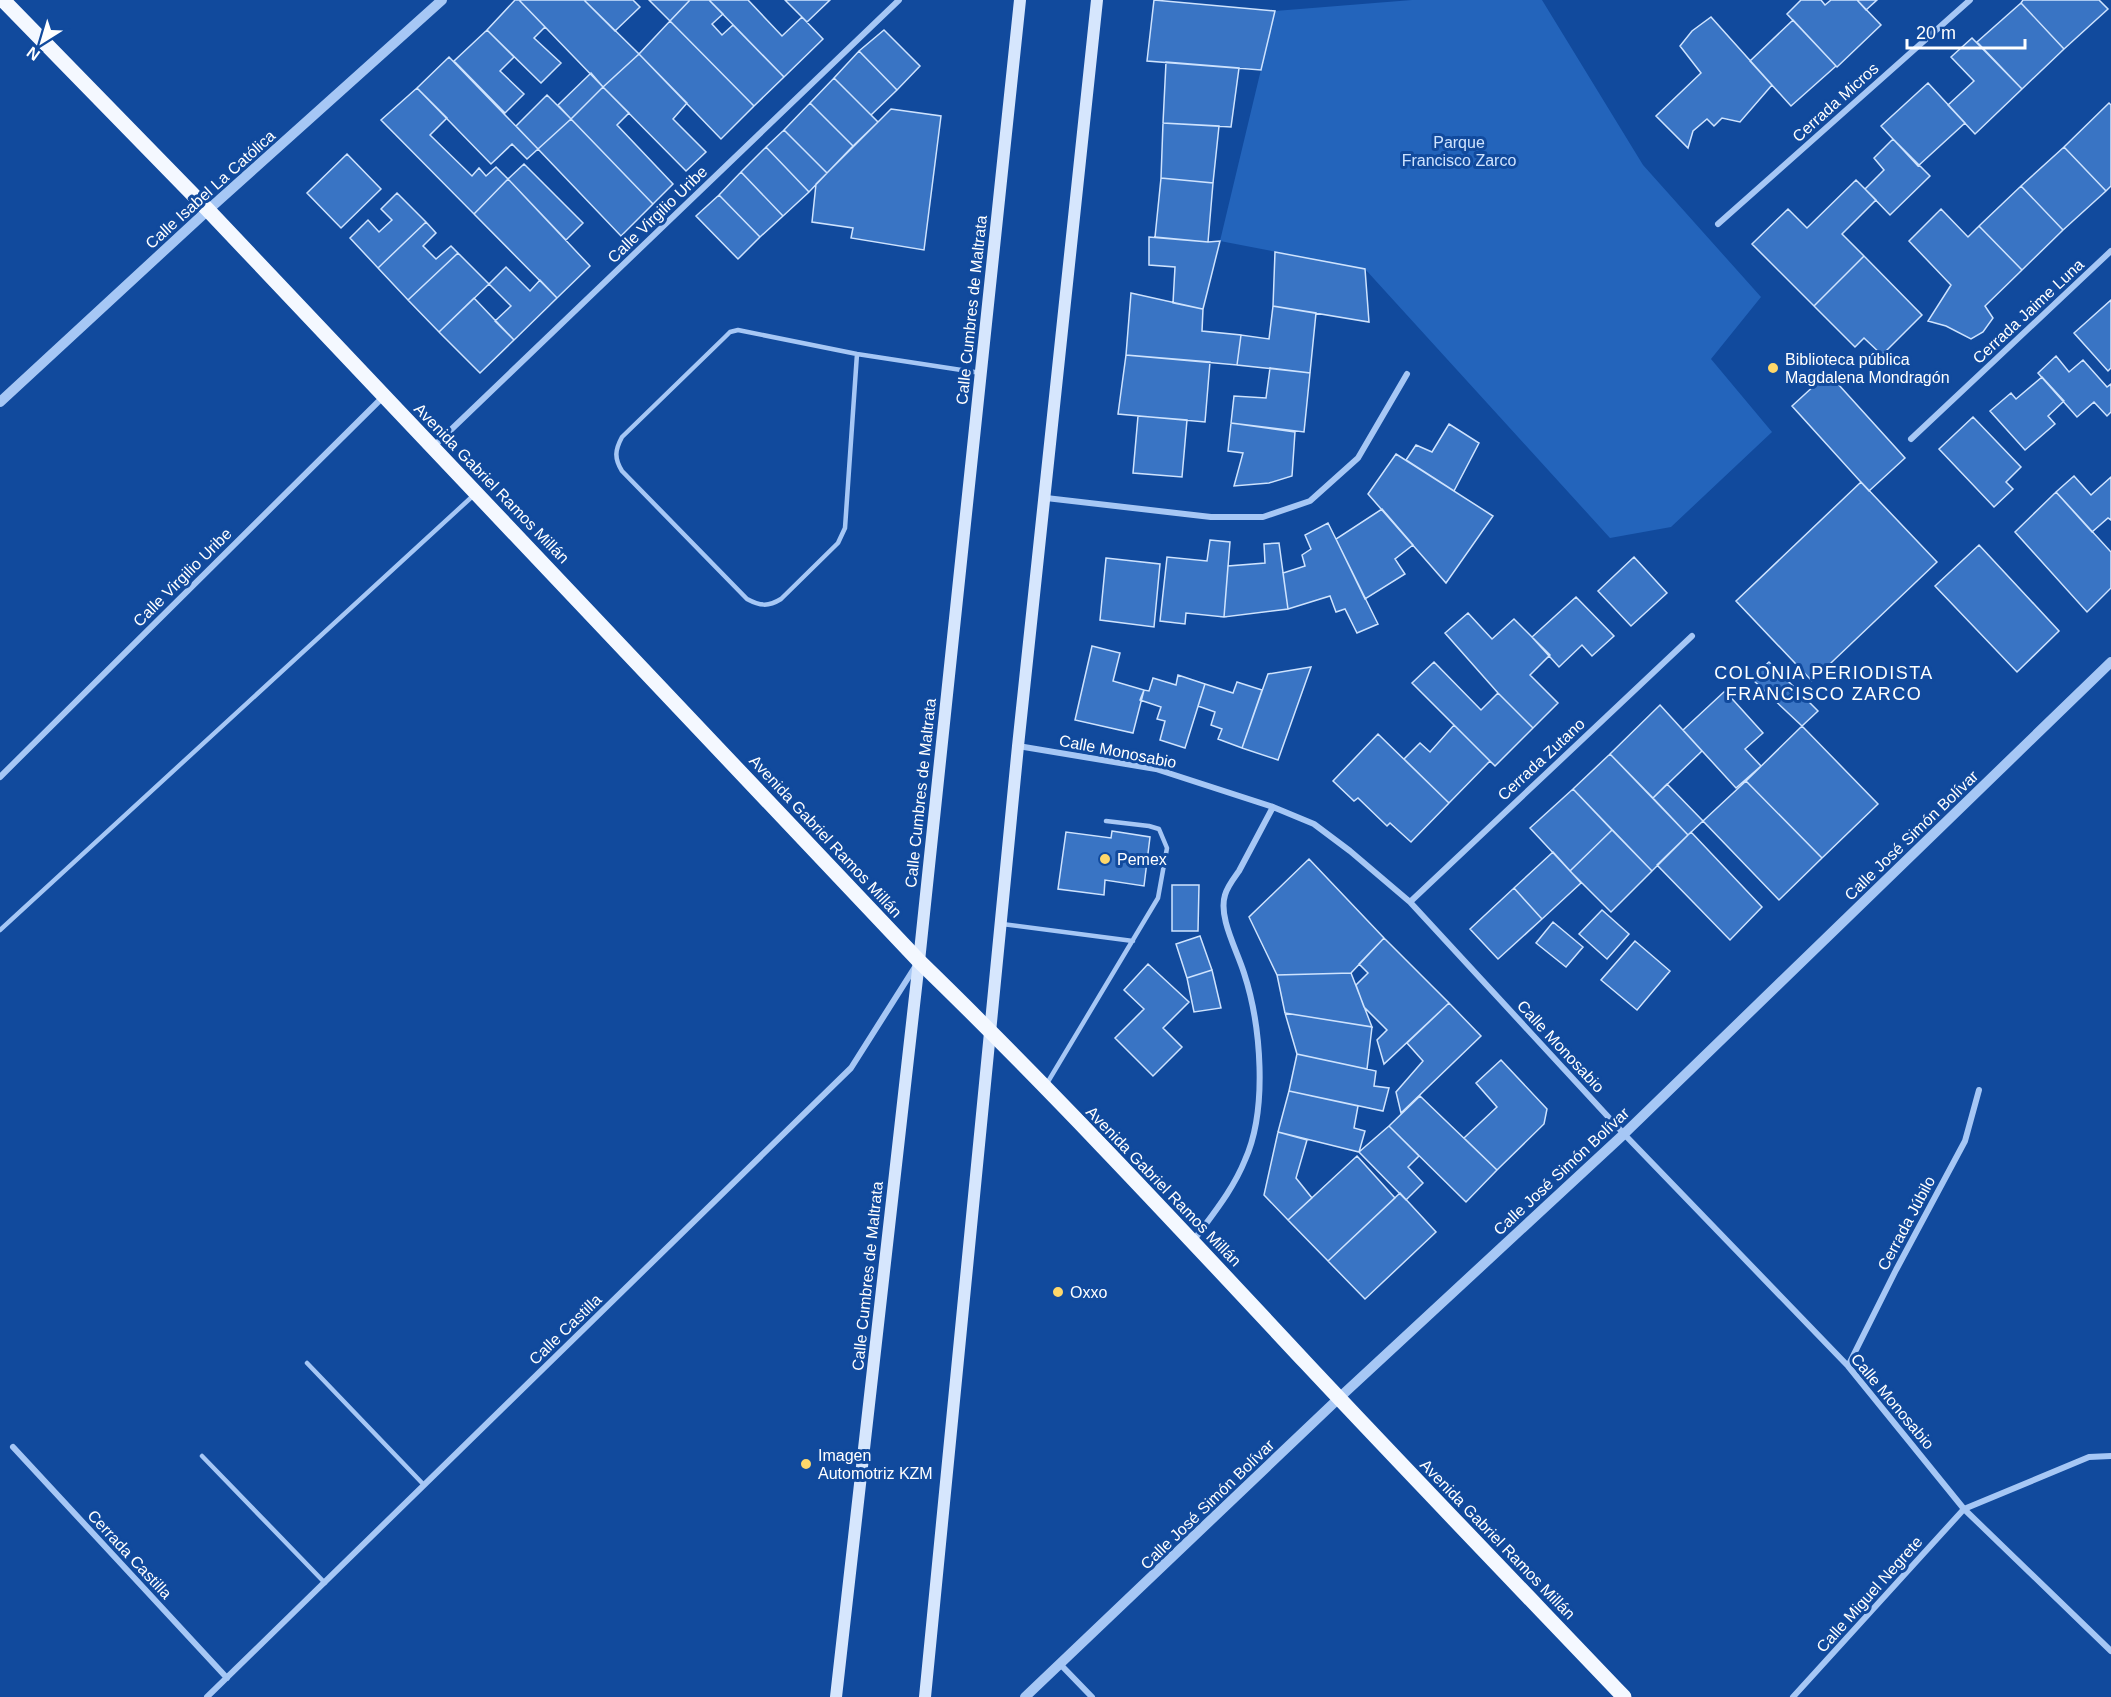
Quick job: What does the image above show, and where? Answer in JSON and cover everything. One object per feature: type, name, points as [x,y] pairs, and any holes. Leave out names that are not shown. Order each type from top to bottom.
[{"type":"main road","name":"Avenida Gabriel Ramos Millán","points":[[3,0],[208,210],[477,492],[919,961],[991,1031],[1193,1241],[1624,1697]]},
{"type":"main road","name":"Calle Cumbres de Maltrata","points":[[836,1697],[919,961],[1020,0]]},
{"type":"main road","points":[[926,1697],[1018,746],[1097,0]]},
{"type":"street","name":"Calle Isabel La Católica","points":[[0,402],[441,0]]},
{"type":"street","name":"Calle Virgilio Uribe","points":[[434,447],[899,0]]},
{"type":"street","name":"Cerrada Micros","points":[[1718,224],[1970,0]]},
{"type":"street","name":"Cerrada Jaime Luna","points":[[1911,439],[2111,251]]},
{"type":"street","points":[[1046,498],[1211,517],[1263,517],[1310,501],[1358,458],[1407,374]]},
{"type":"street","name":"Calle Virgilio Uribe","points":[[0,777],[384,396]]},
{"type":"street","name":"Cerrada Zutano","points":[[1410,902],[1692,636]]},
{"type":"street","name":"Calle José Simón Bolívar","points":[[1025,1697],[1339,1398],[1624,1134],[2111,662]]},
{"type":"street","name":"Calle Monosabio","points":[[1018,746],[1156,769],[1273,807],[1314,824],[1350,851],[1410,902],[1624,1134],[1848,1366],[1964,1509],[2111,1652]]},
{"type":"street","points":[[1193,1241],[1226,1196],[1246,1159],[1257,1116],[1260,1075],[1256,1022],[1248,985],[1224,918],[1224,906],[1225,894],[1273,807]]},
{"type":"street","name":"Calle Castilla","points":[[207,1697],[851,1068],[919,961]]},
{"type":"street","name":"Cerrada Júbilo","points":[[1848,1366],[1965,1141],[1979,1090]]},
{"type":"street","name":"Cerrada Castilla","points":[[13,1447],[227,1678]]},
{"type":"street","points":[[1964,1509],[2089,1457],[2111,1456]]},
{"type":"street","name":"Calle Miguel Negrete","points":[[1793,1697],[1964,1509]]},
{"type":"street","points":[[1060,1665],[1092,1697]]},
{"type":"lane","points":[[857,354],[843,536],[781,599],[770,605],[758,605],[747,599],[622,471],[616,460],[616,448],[622,437],[730,332],[746,330],[857,354],[981,373]]},
{"type":"lane","points":[[0,930],[477,492]]},
{"type":"lane","points":[[1045,1088],[1158,898],[1167,848],[1159,829],[1106,821]]},
{"type":"lane","points":[[1002,924],[1133,941]]},
{"type":"lane","points":[[307,1363],[424,1485]]},
{"type":"lane","points":[[202,1456],[325,1583]]},
{"type":"green space","name":"Parque Francisco Zarco","points":[[1412,0],[1542,0],[1643,165],[1761,297],[1711,359],[1772,432],[1671,527],[1610,538],[1365,269],[1220,241],[1275,11]]},
{"type":"building","points":[[515,0],[519,0],[545,27],[534,38],[561,63],[541,83],[487,30]]},
{"type":"building","points":[[519,0],[584,0],[639,54],[603,87]]},
{"type":"building","points":[[584,0],[633,0],[640,7],[615,31]]},
{"type":"building","points":[[649,0],[690,0],[670,21]]},
{"type":"building","points":[[690,0],[709,0],[723,14],[712,24],[722,35],[733,25],[784,77],[754,106],[670,21]]},
{"type":"building","points":[[709,0],[748,0],[782,36],[802,17],[823,39],[784,77]]},
{"type":"building","points":[[785,0],[830,0],[807,22]]},
{"type":"building","points":[[1154,0],[1275,11],[1261,70],[1147,61]]},
{"type":"building","points":[[1801,0],[1821,0],[1825,5],[1831,0],[1857,0],[1881,25],[1837,67],[1787,14]]},
{"type":"building","points":[[1857,0],[1877,0],[1866,10]]},
{"type":"building","points":[[2023,0],[2099,0],[2108,9],[2064,49],[2021,3]]},
{"type":"building","points":[[2021,3],[2064,49],[2022,89],[1977,42]]},
{"type":"building","points":[[1711,17],[1772,85],[1740,122],[1722,118],[1714,126],[1707,119],[1693,131],[1688,148],[1656,116],[1701,73],[1680,46],[1692,31]]},
{"type":"building","points":[[1793,20],[1836,66],[1791,106],[1750,61]]},
{"type":"building","points":[[670,21],[754,106],[721,139],[639,54]]},
{"type":"building","points":[[487,30],[514,57],[500,71],[524,94],[505,113],[454,61]]},
{"type":"building","points":[[884,30],[920,66],[897,90],[859,51]]},
{"type":"building","points":[[1972,38],[2022,89],[1975,134],[1948,105],[1974,81],[1951,57]]},
{"type":"building","points":[[859,51],[897,90],[871,115],[834,78]]},
{"type":"building","points":[[639,54],[687,103],[673,119],[706,152],[686,171],[603,87]]},
{"type":"building","points":[[449,57],[538,149],[527,159],[512,144],[491,164],[417,88]]},
{"type":"building","points":[[1166,62],[1239,68],[1231,127],[1163,123]]},
{"type":"building","points":[[591,73],[603,87],[571,119],[558,105]]},
{"type":"building","points":[[834,78],[878,122],[853,146],[810,103]]},
{"type":"building","points":[[1928,83],[1965,123],[1918,166],[1881,126]]},
{"type":"building","points":[[603,87],[629,113],[617,125],[673,184],[653,204],[571,119]]},
{"type":"building","points":[[417,88],[447,118],[430,135],[472,176],[479,168],[486,176],[496,167],[508,179],[474,214],[381,120]]},
{"type":"building","points":[[547,95],[571,119],[538,149],[516,126]]},
{"type":"building","points":[[810,103],[853,146],[827,173],[784,130]]},
{"type":"building","points":[[2109,103],[2111,105],[2111,186],[2106,191],[2064,147]]},
{"type":"building","points":[[891,109],[941,116],[924,250],[851,238],[853,228],[812,222],[816,184]]},
{"type":"building","points":[[571,119],[653,204],[621,236],[538,149]]},
{"type":"building","points":[[1163,123],[1219,126],[1213,183],[1161,178]]},
{"type":"building","points":[[784,130],[827,173],[809,192],[766,147]]},
{"type":"building","points":[[1893,139],[1930,176],[1890,215],[1865,189],[1884,170],[1874,158]]},
{"type":"building","points":[[766,147],[809,192],[783,216],[741,172]]},
{"type":"building","points":[[2064,147],[2106,191],[2063,230],[2021,186]]},
{"type":"building","points":[[347,154],[381,189],[341,228],[307,193]]},
{"type":"building","points":[[524,164],[583,223],[566,240],[508,179]]},
{"type":"building","points":[[741,172],[783,216],[760,237],[719,195]]},
{"type":"building","points":[[1161,178],[1213,183],[1208,242],[1155,237]]},
{"type":"building","points":[[508,179],[590,266],[557,298],[474,214]]},
{"type":"building","points":[[1856,180],[1876,200],[1842,234],[1864,256],[1814,306],[1752,244],[1788,209],[1807,228]]},
{"type":"building","points":[[2021,186],[2063,230],[2022,270],[1979,226]]},
{"type":"building","points":[[397,193],[426,222],[378,268],[350,238],[368,220],[379,232],[392,220],[381,209]]},
{"type":"building","points":[[719,195],[760,237],[738,259],[696,216]]},
{"type":"building","points":[[1941,209],[1968,237],[1979,226],[2022,270],[1985,306],[1993,318],[1983,332],[1971,339],[1946,326],[1928,321],[1951,285],[1909,241]]},
{"type":"building","points":[[426,222],[436,233],[423,246],[436,259],[451,246],[458,253],[408,300],[378,268]]},
{"type":"building","points":[[1149,237],[1220,241],[1203,309],[1173,303],[1175,267],[1149,265]]},
{"type":"building","points":[[1275,252],[1365,269],[1369,322],[1273,306]]},
{"type":"building","points":[[458,253],[489,284],[439,332],[408,300]]},
{"type":"building","points":[[1864,256],[1922,315],[1882,355],[1864,338],[1855,347],[1814,306]]},
{"type":"building","points":[[506,267],[530,291],[540,280],[557,298],[514,340],[495,321],[511,306],[489,284]]},
{"type":"building","points":[[1131,293],[1203,309],[1202,331],[1241,335],[1237,365],[1126,355]]},
{"type":"building","points":[[474,298],[514,340],[480,373],[439,332]]},
{"type":"building","points":[[2111,300],[2111,368],[2108,371],[2074,333]]},
{"type":"building","points":[[1273,306],[1316,313],[1310,373],[1237,365],[1241,335],[1269,339]]},
{"type":"building","points":[[1126,355],[1210,362],[1205,422],[1118,414]]},
{"type":"building","points":[[2056,356],[2069,372],[2083,360],[2107,387],[2111,384],[2111,412],[2107,416],[2094,402],[2077,417],[2038,373]]},
{"type":"building","points":[[1270,368],[1310,373],[1304,432],[1231,423],[1234,396],[1266,398]]},
{"type":"building","points":[[1828,373],[1905,458],[1869,491],[1792,406]]},
{"type":"building","points":[[2042,377],[2064,401],[2048,416],[2055,424],[2025,450],[1990,411],[2011,393],[2016,399]]},
{"type":"building","points":[[1138,416],[1187,420],[1182,477],[1133,473]]},
{"type":"building","points":[[1973,417],[2021,467],[2006,482],[2013,489],[1994,507],[1939,449]]},
{"type":"building","points":[[1231,423],[1295,432],[1292,476],[1269,483],[1234,486],[1243,453],[1228,451]]},
{"type":"building","points":[[1449,424],[1479,443],[1454,491],[1406,460],[1416,445],[1432,452]]},
{"type":"building","points":[[1396,454],[1493,516],[1446,583],[1368,494]]},
{"type":"building","points":[[2074,476],[2091,495],[2111,477],[2111,520],[2108,518],[2092,532],[2056,492]]},
{"type":"building","points":[[1861,482],[1937,562],[1812,681],[1736,601]]},
{"type":"building","points":[[2056,492],[2111,552],[2111,588],[2087,612],[2015,532]]},
{"type":"building","points":[[1382,509],[1413,545],[1395,559],[1405,574],[1365,599],[1336,539]]},
{"type":"building","points":[[1328,523],[1378,624],[1357,633],[1345,609],[1336,612],[1330,596],[1288,609],[1283,573],[1305,566],[1302,555],[1311,549],[1305,535]]},
{"type":"building","points":[[1210,540],[1230,542],[1224,617],[1186,613],[1185,624],[1160,621],[1167,557],[1207,561]]},
{"type":"building","points":[[1279,543],[1288,609],[1224,617],[1228,566],[1265,563],[1264,544]]},
{"type":"building","points":[[1979,545],[2059,631],[2017,672],[1935,586]]},
{"type":"building","points":[[1634,557],[1667,593],[1631,626],[1598,591]]},
{"type":"building","points":[[1106,558],[1160,564],[1154,627],[1100,620]]},
{"type":"building","points":[[1576,597],[1614,636],[1592,656],[1582,645],[1559,667],[1532,637]]},
{"type":"building","points":[[1468,613],[1492,639],[1514,619],[1550,655],[1530,675],[1558,703],[1533,728],[1498,693],[1445,633]]},
{"type":"building","points":[[1092,646],[1120,653],[1113,681],[1144,690],[1133,733],[1075,720]]},
{"type":"building","points":[[1434,662],[1481,710],[1498,693],[1533,728],[1495,766],[1412,683]]},
{"type":"building","points":[[1769,662],[1818,711],[1802,726],[1751,678]]},
{"type":"building","points":[[1311,667],[1278,760],[1242,748],[1268,674]]},
{"type":"building","points":[[1178,675],[1205,684],[1185,748],[1160,740],[1165,721],[1157,719],[1161,707],[1140,700],[1144,690],[1149,691],[1153,678],[1176,685]]},
{"type":"building","points":[[1237,682],[1262,690],[1242,748],[1218,739],[1222,729],[1211,725],[1215,712],[1198,706],[1205,684],[1233,693]]},
{"type":"building","points":[[1725,691],[1763,733],[1745,749],[1761,766],[1736,788],[1683,730]]},
{"type":"building","points":[[1660,705],[1702,751],[1653,798],[1610,754]]},
{"type":"building","points":[[1454,725],[1490,761],[1449,803],[1404,759],[1420,743],[1430,752]]},
{"type":"building","points":[[1802,726],[1878,804],[1822,858],[1746,781]]},
{"type":"building","points":[[1378,734],[1449,803],[1411,842],[1390,823],[1387,826],[1358,798],[1354,801],[1333,781]]},
{"type":"building","points":[[1610,754],[1688,835],[1652,871],[1573,789]]},
{"type":"building","points":[[1746,781],[1822,858],[1779,900],[1703,821]]},
{"type":"building","points":[[1667,784],[1703,821],[1688,835],[1653,798]]},
{"type":"building","points":[[1573,789],[1612,830],[1570,871],[1530,828]]},
{"type":"building","points":[[1612,830],[1652,871],[1611,912],[1570,871]]},
{"type":"building","name":"Pemex","points":[[1112,831],[1150,837],[1144,886],[1105,880],[1104,895],[1058,889],[1066,832],[1111,838]]},
{"type":"building","points":[[1691,832],[1762,907],[1730,940],[1657,865]]},
{"type":"building","points":[[1553,852],[1581,883],[1542,919],[1514,888]]},
{"type":"building","points":[[1309,859],[1384,938],[1351,973],[1277,975],[1249,917]]},
{"type":"building","points":[[1172,885],[1199,885],[1198,931],[1172,931]]},
{"type":"building","points":[[1514,888],[1542,919],[1498,959],[1470,929]]},
{"type":"building","points":[[1602,910],[1629,934],[1607,959],[1579,934]]},
{"type":"building","points":[[1553,922],[1583,947],[1566,967],[1536,943]]},
{"type":"building","points":[[1200,936],[1212,970],[1187,978],[1176,944]]},
{"type":"building","points":[[1384,938],[1449,1003],[1384,1064],[1377,1040],[1387,1030],[1364,1007],[1356,985],[1368,973],[1359,964]]},
{"type":"building","points":[[1635,941],[1670,971],[1637,1010],[1601,980]]},
{"type":"building","points":[[1148,964],[1189,1002],[1163,1028],[1182,1047],[1153,1076],[1115,1038],[1144,1009],[1124,990]]},
{"type":"building","points":[[1212,970],[1221,1008],[1194,1012],[1187,978]]},
{"type":"building","points":[[1351,973],[1372,1027],[1285,1013],[1277,975]]},
{"type":"building","points":[[1449,1003],[1481,1036],[1401,1113],[1396,1092],[1423,1061],[1407,1043]]},
{"type":"building","points":[[1285,1013],[1372,1027],[1367,1069],[1297,1054]]},
{"type":"building","points":[[1297,1054],[1376,1071],[1374,1086],[1389,1088],[1383,1111],[1289,1091]]},
{"type":"building","points":[[1501,1060],[1547,1109],[1544,1124],[1497,1170],[1464,1138],[1497,1107],[1476,1083]]},
{"type":"building","points":[[1289,1091],[1358,1106],[1354,1128],[1365,1131],[1359,1152],[1278,1132]]},
{"type":"building","points":[[1420,1096],[1497,1170],[1466,1202],[1389,1126]]},
{"type":"building","points":[[1389,1126],[1419,1156],[1408,1167],[1423,1183],[1406,1200],[1359,1152]]},
{"type":"building","points":[[1278,1132],[1307,1140],[1296,1178],[1312,1198],[1288,1220],[1264,1195]]},
{"type":"building","points":[[1357,1156],[1395,1198],[1328,1261],[1288,1220]]},
{"type":"building","points":[[1400,1193],[1436,1232],[1365,1299],[1328,1261]]},
{"type":"place","name":"Biblioteca pública Magdalena Mondragón","points":[[1773,368]]},
{"type":"place","name":"Pemex","points":[[1105,859]]},
{"type":"place","name":"Oxxo","points":[[1058,1292]]},
{"type":"place","name":"Imagen Automotriz KZM","points":[[806,1464]]},
{"type":"district","name":"COLONIA PERIODISTA FRANCISCO ZARCO","points":[[1824,683]]}]
